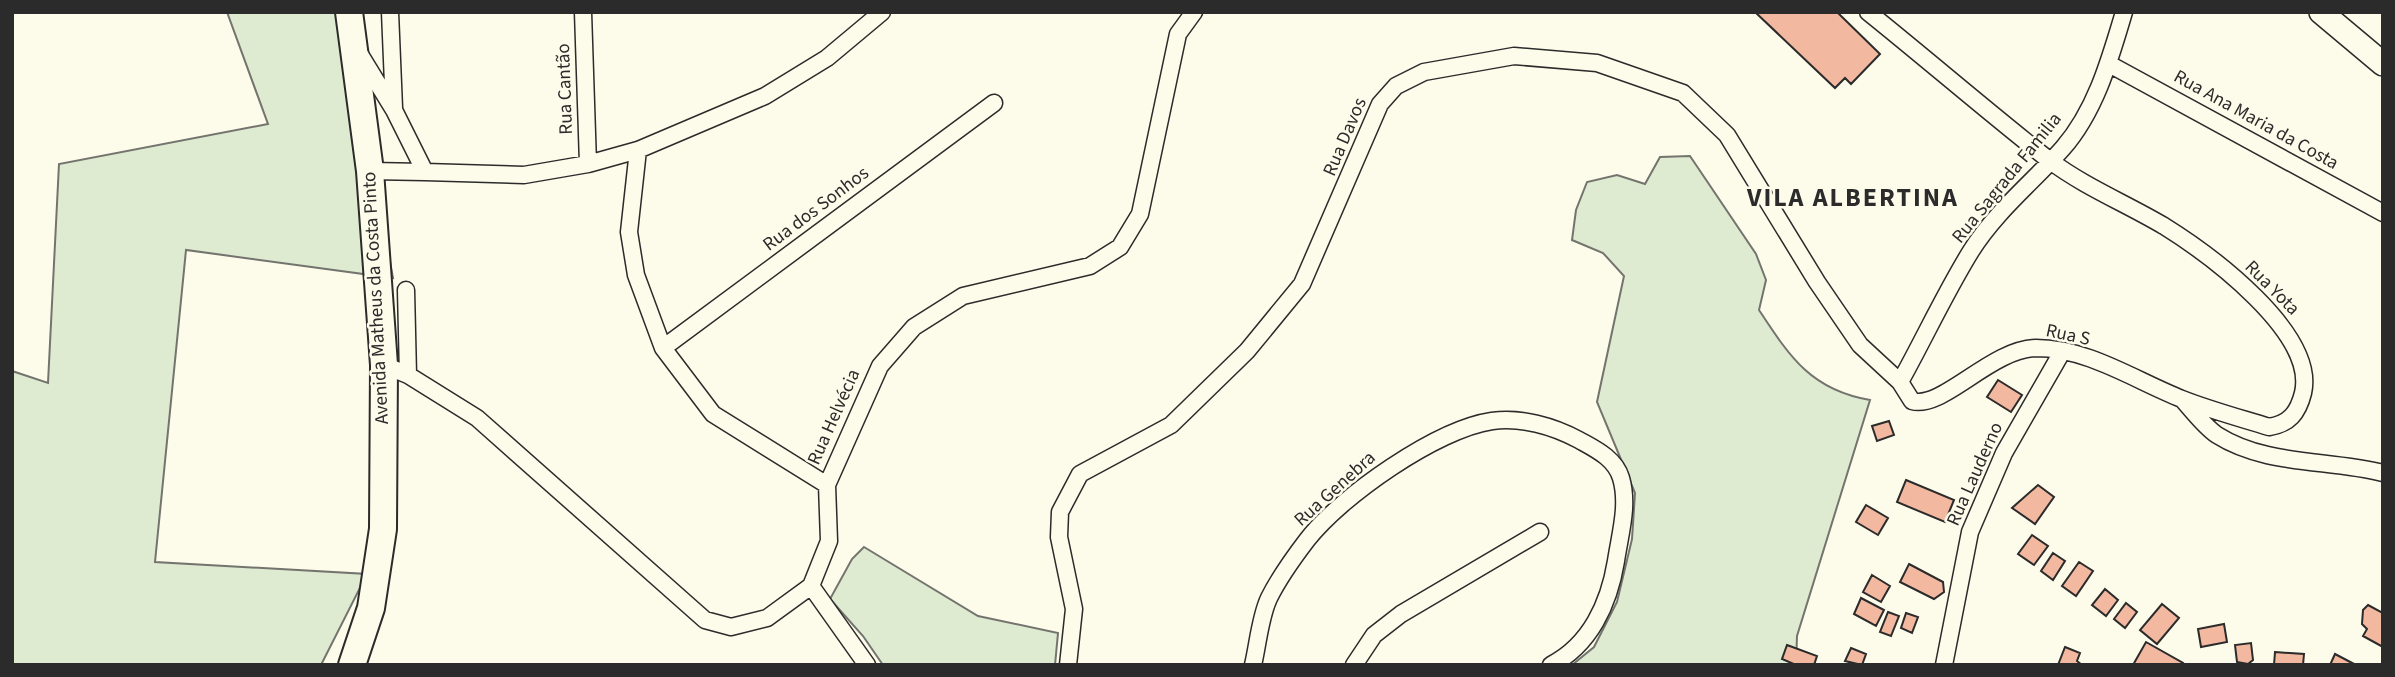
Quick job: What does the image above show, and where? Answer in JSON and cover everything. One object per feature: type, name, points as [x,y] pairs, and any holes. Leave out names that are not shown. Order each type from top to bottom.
[{"type":"main road","name":"Avenida Matheus da Costa Pinto","points":[[349,12],[396,370],[383,529],[371,608],[352,665]]},
{"type":"street","points":[[390,12],[394,110]]},
{"type":"street","name":"Rua Cantão","points":[[583,12],[588,164]]},
{"type":"street","points":[[370,171],[524,175],[588,164],[638,150],[765,96],[828,58],[882,12]]},
{"type":"street","name":"Rua Helvécia","points":[[811,586],[829,541],[827,485],[880,366],[914,327],[964,296],[1090,266],[1121,247],[1140,214],[1178,34],[1194,12]]},
{"type":"street","points":[[1868,12],[2051,161]]},
{"type":"street","name":"Rua Sagrada Familia","points":[[1900,382],[1971,250],[1997,216],[2065,146],[2095,98],[2109,64],[2124,12]]},
{"type":"street","points":[[2321,12],[2383,64]]},
{"type":"street","points":[[354,45],[394,110],[425,172]]},
{"type":"street","name":"Rua Davos","points":[[1068,665],[1074,609],[1059,537],[1060,512],[1080,474],[1171,425],[1247,351],[1302,284],[1380,103],[1396,86],[1423,72],[1514,56],[1597,63],[1683,93],[1727,135],[1817,282],[1860,345],[1900,382]]},
{"type":"street","name":"Rua Ana Maria da Costa","points":[[2109,64],[2383,212]]},
{"type":"street","name":"Rua dos Sonhos","points":[[663,348],[994,103]]},
{"type":"street","points":[[638,150],[629,232],[636,275],[663,348],[713,414],[827,485]]},
{"type":"street","name":"Rua Yota","points":[[2051,161],[2093,191],[2164,227],[2225,271],[2285,329],[2300,355],[2306,381],[2293,416],[2283,425],[2269,427],[2181,399]]},
{"type":"street","points":[[406,290],[396,370],[477,418],[705,620],[731,627],[767,618],[811,586],[867,665]]},
{"type":"street","name":"Rua S","points":[[1900,382],[1912,401],[1922,404],[1934,401],[1994,359],[2034,348],[2062,352],[2124,371],[2181,399]]},
{"type":"street","name":"Rua Lauderno","points":[[1944,665],[1970,531],[2004,453],[2062,352]]},
{"type":"street","points":[[2181,399],[2214,433],[2242,449],[2282,459],[2345,464],[2383,473]]},
{"type":"street","name":"Rua Genebra","points":[[1253,665],[1269,599],[1308,538],[1381,472],[1448,435],[1491,421],[1527,421],[1569,435],[1605,454],[1620,475],[1625,503],[1613,578],[1592,630],[1567,656],[1551,665]]},
{"type":"street","points":[[1354,665],[1374,635],[1401,614],[1540,532]]},
{"type":"green space","points":[[227,12],[343,12],[393,278],[186,250],[155,562],[367,574],[321,665],[12,665],[12,371],[48,383],[59,164],[268,124]]},
{"type":"green space","points":[[1690,156],[1756,254],[1766,280],[1759,310],[1781,342],[1817,380],[1850,395],[1870,400],[1797,636],[1796,665],[1572,665],[1594,647],[1617,602],[1632,539],[1635,493],[1597,402],[1624,276],[1603,253],[1572,240],[1576,210],[1587,182],[1617,175],[1645,184],[1660,157]]},
{"type":"green space","points":[[864,547],[978,616],[1058,633],[1055,665],[883,665],[863,636],[830,599],[852,559]]},
{"type":"building","points":[[1755,12],[1837,12],[1880,54],[1851,84],[1845,78],[1835,88]]},
{"type":"building","points":[[1998,380],[2022,395],[2011,412],[1987,397]]},
{"type":"building","points":[[1889,421],[1894,435],[1877,441],[1872,426]]},
{"type":"building","points":[[1906,480],[1954,500],[1945,522],[1897,502]]},
{"type":"building","points":[[2038,485],[2054,497],[2035,524],[2012,508]]},
{"type":"building","points":[[1866,505],[1888,518],[1878,535],[1856,522]]},
{"type":"building","points":[[2032,535],[2048,546],[2034,565],[2018,554]]},
{"type":"building","points":[[2053,553],[2065,561],[2053,580],[2041,571]]},
{"type":"building","points":[[2079,562],[2093,571],[2076,596],[2062,586]]},
{"type":"building","points":[[1909,564],[1943,582],[1944,592],[1934,599],[1900,582]]},
{"type":"building","points":[[1872,575],[1890,586],[1881,602],[1863,592]]},
{"type":"building","points":[[2105,589],[2118,600],[2106,616],[2092,605]]},
{"type":"building","points":[[1861,598],[1884,610],[1876,626],[1854,614]]},
{"type":"building","points":[[2126,603],[2137,612],[2125,628],[2114,619]]},
{"type":"building","points":[[2162,604],[2179,618],[2157,644],[2140,630]]},
{"type":"building","points":[[2368,605],[2383,613],[2383,647],[2363,636],[2367,629],[2362,624],[2363,610]]},
{"type":"building","points":[[1888,612],[1899,616],[1891,636],[1880,632]]},
{"type":"building","points":[[1906,613],[1918,617],[1912,633],[1901,628]]},
{"type":"building","points":[[2224,624],[2227,642],[2201,647],[2198,629]]},
{"type":"building","points":[[2146,642],[2183,663],[2182,665],[2133,665]]},
{"type":"building","points":[[2251,643],[2253,660],[2248,664],[2237,662],[2235,645]]},
{"type":"building","points":[[1787,645],[1817,656],[1814,665],[1796,665],[1782,659]]},
{"type":"building","points":[[2065,647],[2080,653],[2077,661],[2082,665],[2058,665]]},
{"type":"building","points":[[1851,648],[1866,654],[1862,665],[1845,661]]},
{"type":"building","points":[[2275,652],[2304,654],[2303,665],[2274,665]]},
{"type":"building","points":[[2335,654],[2356,665],[2330,665]]},
{"type":"district","name":"VILA ALBERTINA","points":[[1853,197]]}]
